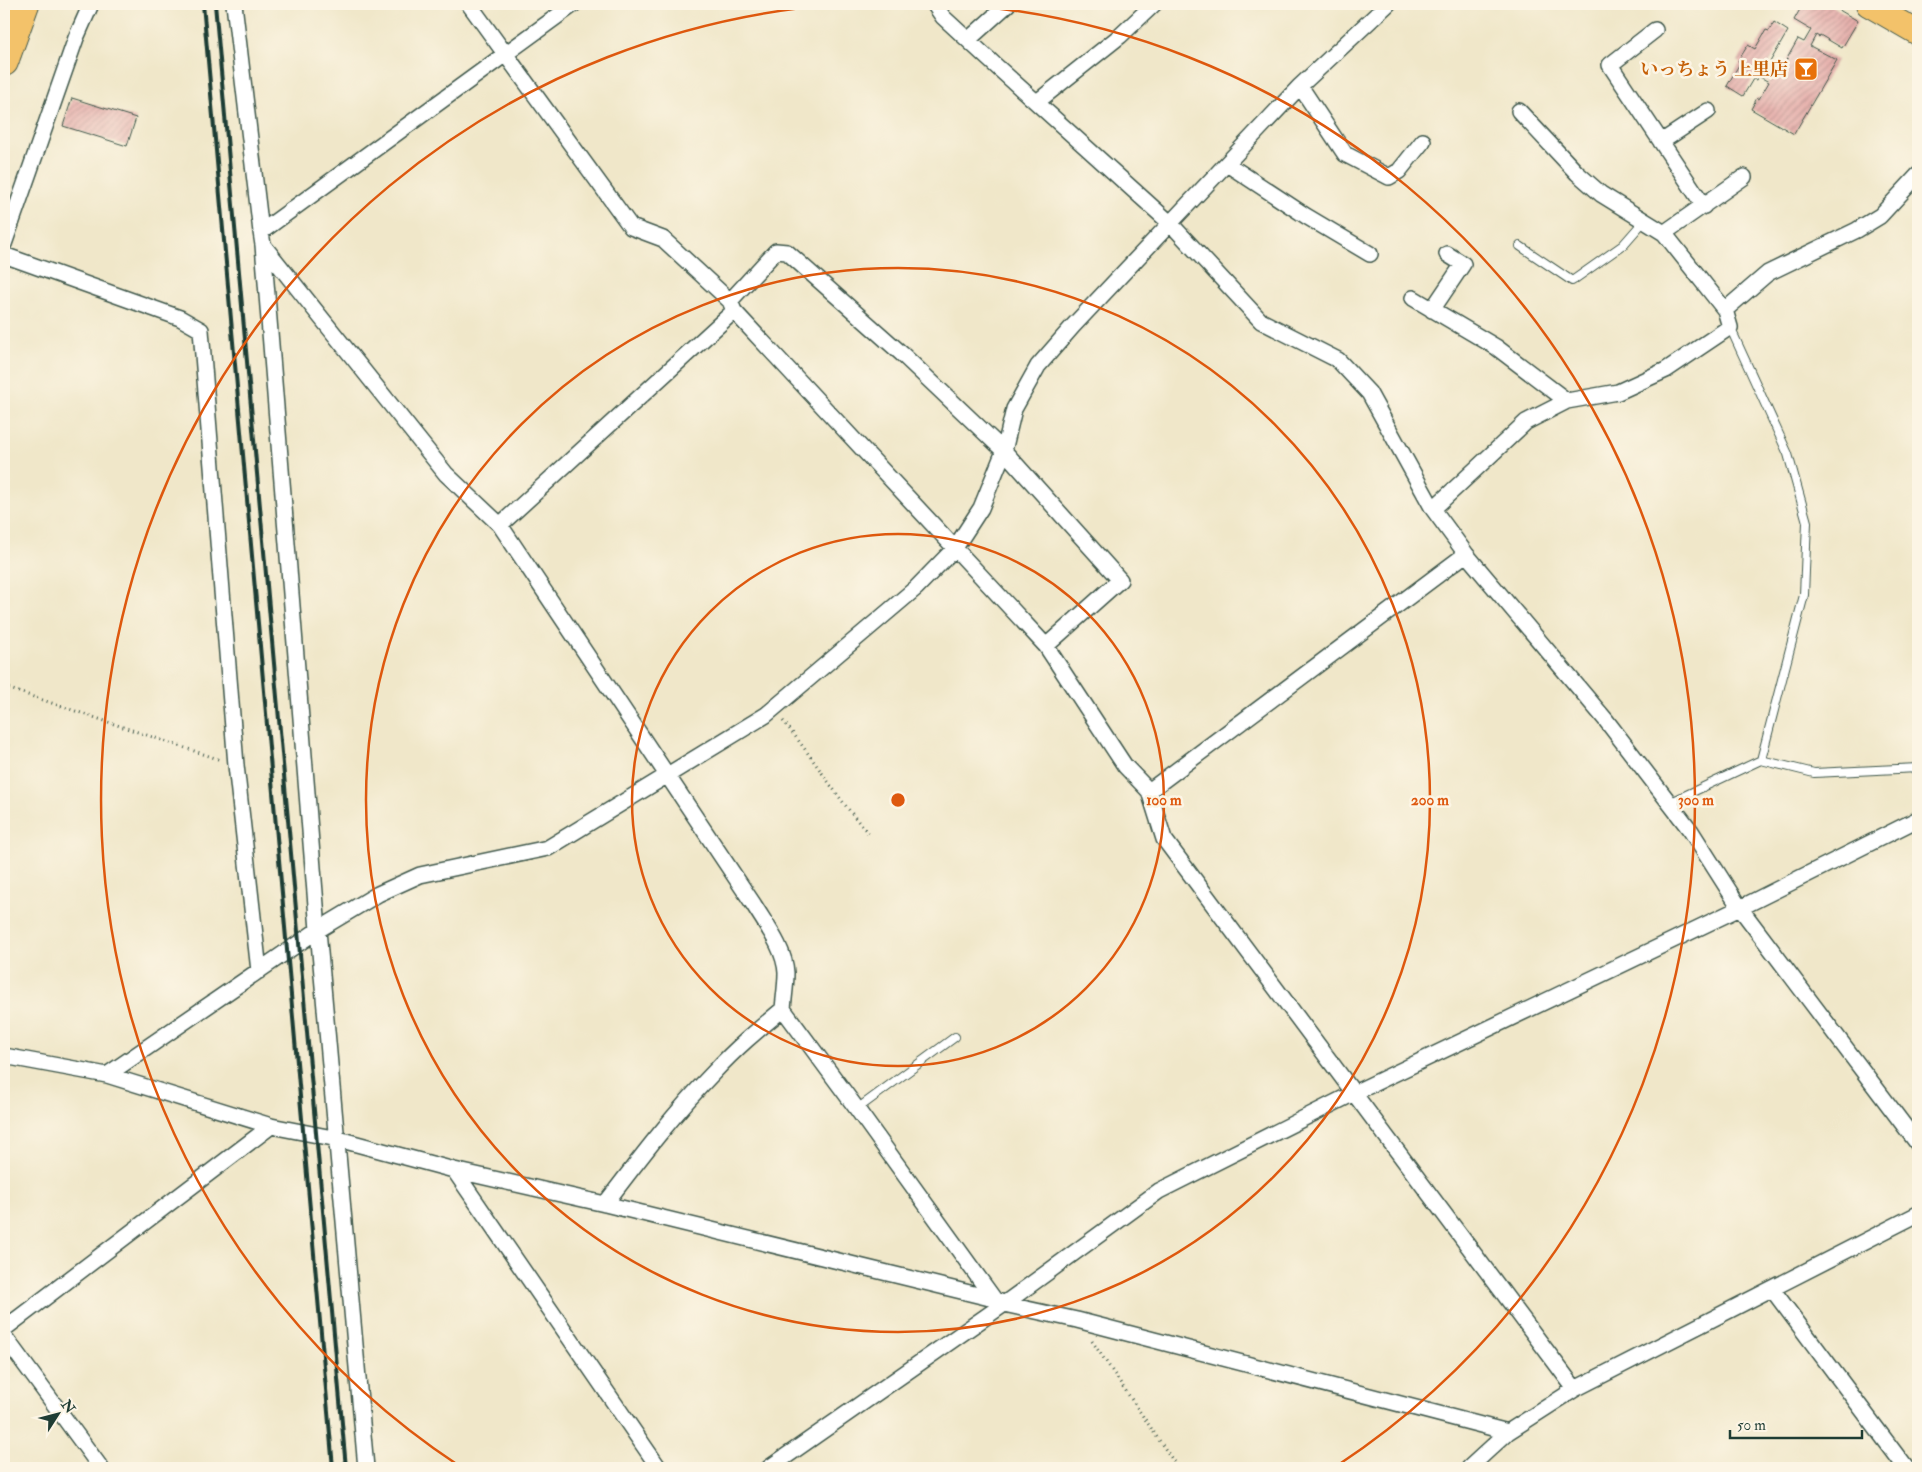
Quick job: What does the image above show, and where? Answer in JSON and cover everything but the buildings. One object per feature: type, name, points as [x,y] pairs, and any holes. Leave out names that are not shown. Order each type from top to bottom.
[{"type":"highway","points":[[4,62],[25,4]]},
{"type":"main road","points":[[1868,4],[1918,32]]},
{"type":"street","points":[[4,244],[76,38],[91,4]]},
{"type":"street","points":[[234,4],[262,238],[318,930],[366,1468]]},
{"type":"street","points":[[469,4],[631,226],[663,239],[732,306],[1046,646],[1125,766],[1148,791],[1164,839],[1575,1389]]},
{"type":"street","points":[[262,238],[574,4]]},
{"type":"street","points":[[934,4],[943,17],[1170,223],[1262,322],[1338,360],[1369,393],[1433,509],[1466,554],[1605,719],[1691,831],[1740,908],[1918,1144]]},
{"type":"street","points":[[968,40],[1008,4]]},
{"type":"street","points":[[1037,102],[1120,36],[1154,4]]},
{"type":"street","points":[[107,1075],[318,930],[378,894],[420,875],[548,848],[668,776],[773,709],[916,588],[955,548],[982,508],[1004,451],[1014,409],[1038,366],[1073,326],[1300,86],[1388,4]]},
{"type":"street","points":[[1655,30],[1610,65],[1704,206]]},
{"type":"street","points":[[1300,86],[1345,154],[1389,177],[1399,171],[1423,141]]},
{"type":"street","points":[[1433,509],[1526,422],[1567,401],[1618,392],[1666,370],[1730,327],[1725,310],[1664,234],[1601,194],[1577,173],[1519,111]]},
{"type":"street","points":[[1661,142],[1708,111]]},
{"type":"street","points":[[1227,164],[1306,216],[1370,254]]},
{"type":"street","points":[[1725,310],[1768,273],[1857,230],[1880,216],[1918,174]]},
{"type":"street","points":[[1664,234],[1744,177]]},
{"type":"street","points":[[262,238],[446,474],[500,525],[754,905],[779,948],[786,972],[782,1009],[738,1047],[714,1071],[665,1126],[605,1204]]},
{"type":"street","points":[[500,525],[732,306],[776,251],[787,252],[902,354],[1004,451],[1120,580],[1046,646]]},
{"type":"street","points":[[1432,310],[1463,264],[1447,254]]},
{"type":"street","points":[[4,255],[180,318],[201,330],[236,765],[259,970]]},
{"type":"street","points":[[1413,298],[1496,347],[1567,401]]},
{"type":"street","points":[[1148,791],[1466,554]]},
{"type":"street","points":[[769,1468],[999,1302],[1159,1191],[1354,1093],[1740,908],[1918,819]]},
{"type":"street","points":[[782,1009],[999,1302]]},
{"type":"street","points":[[4,1056],[107,1075],[271,1126],[338,1139],[454,1170],[605,1204],[1077,1320],[1508,1432]]},
{"type":"street","points":[[4,1329],[271,1126]]},
{"type":"street","points":[[454,1170],[659,1468]]},
{"type":"street","points":[[1470,1468],[1508,1432],[1575,1389],[1918,1214]]},
{"type":"street","points":[[1772,1290],[1906,1468]]},
{"type":"street","points":[[4,1336],[101,1468]]},
{"type":"lane","points":[[1520,246],[1572,281],[1623,245],[1644,221]]},
{"type":"lane","points":[[1730,327],[1788,454],[1807,522],[1804,595],[1761,760]]},
{"type":"lane","points":[[1669,803],[1761,760],[1814,773],[1918,768]]},
{"type":"lane","points":[[857,1109],[956,1036]]},
{"type":"path","points":[[4,687],[236,765]]},
{"type":"path","points":[[773,709],[805,748],[850,813],[868,833]]},
{"type":"path","points":[[1077,1320],[1178,1468]]},
{"type":"railway","points":[[203,4],[333,1468]]},
{"type":"railway","points":[[215,4],[346,1468]]},
{"type":"place","name":"いっちょう 上里店","points":[[1806,69]]}]
